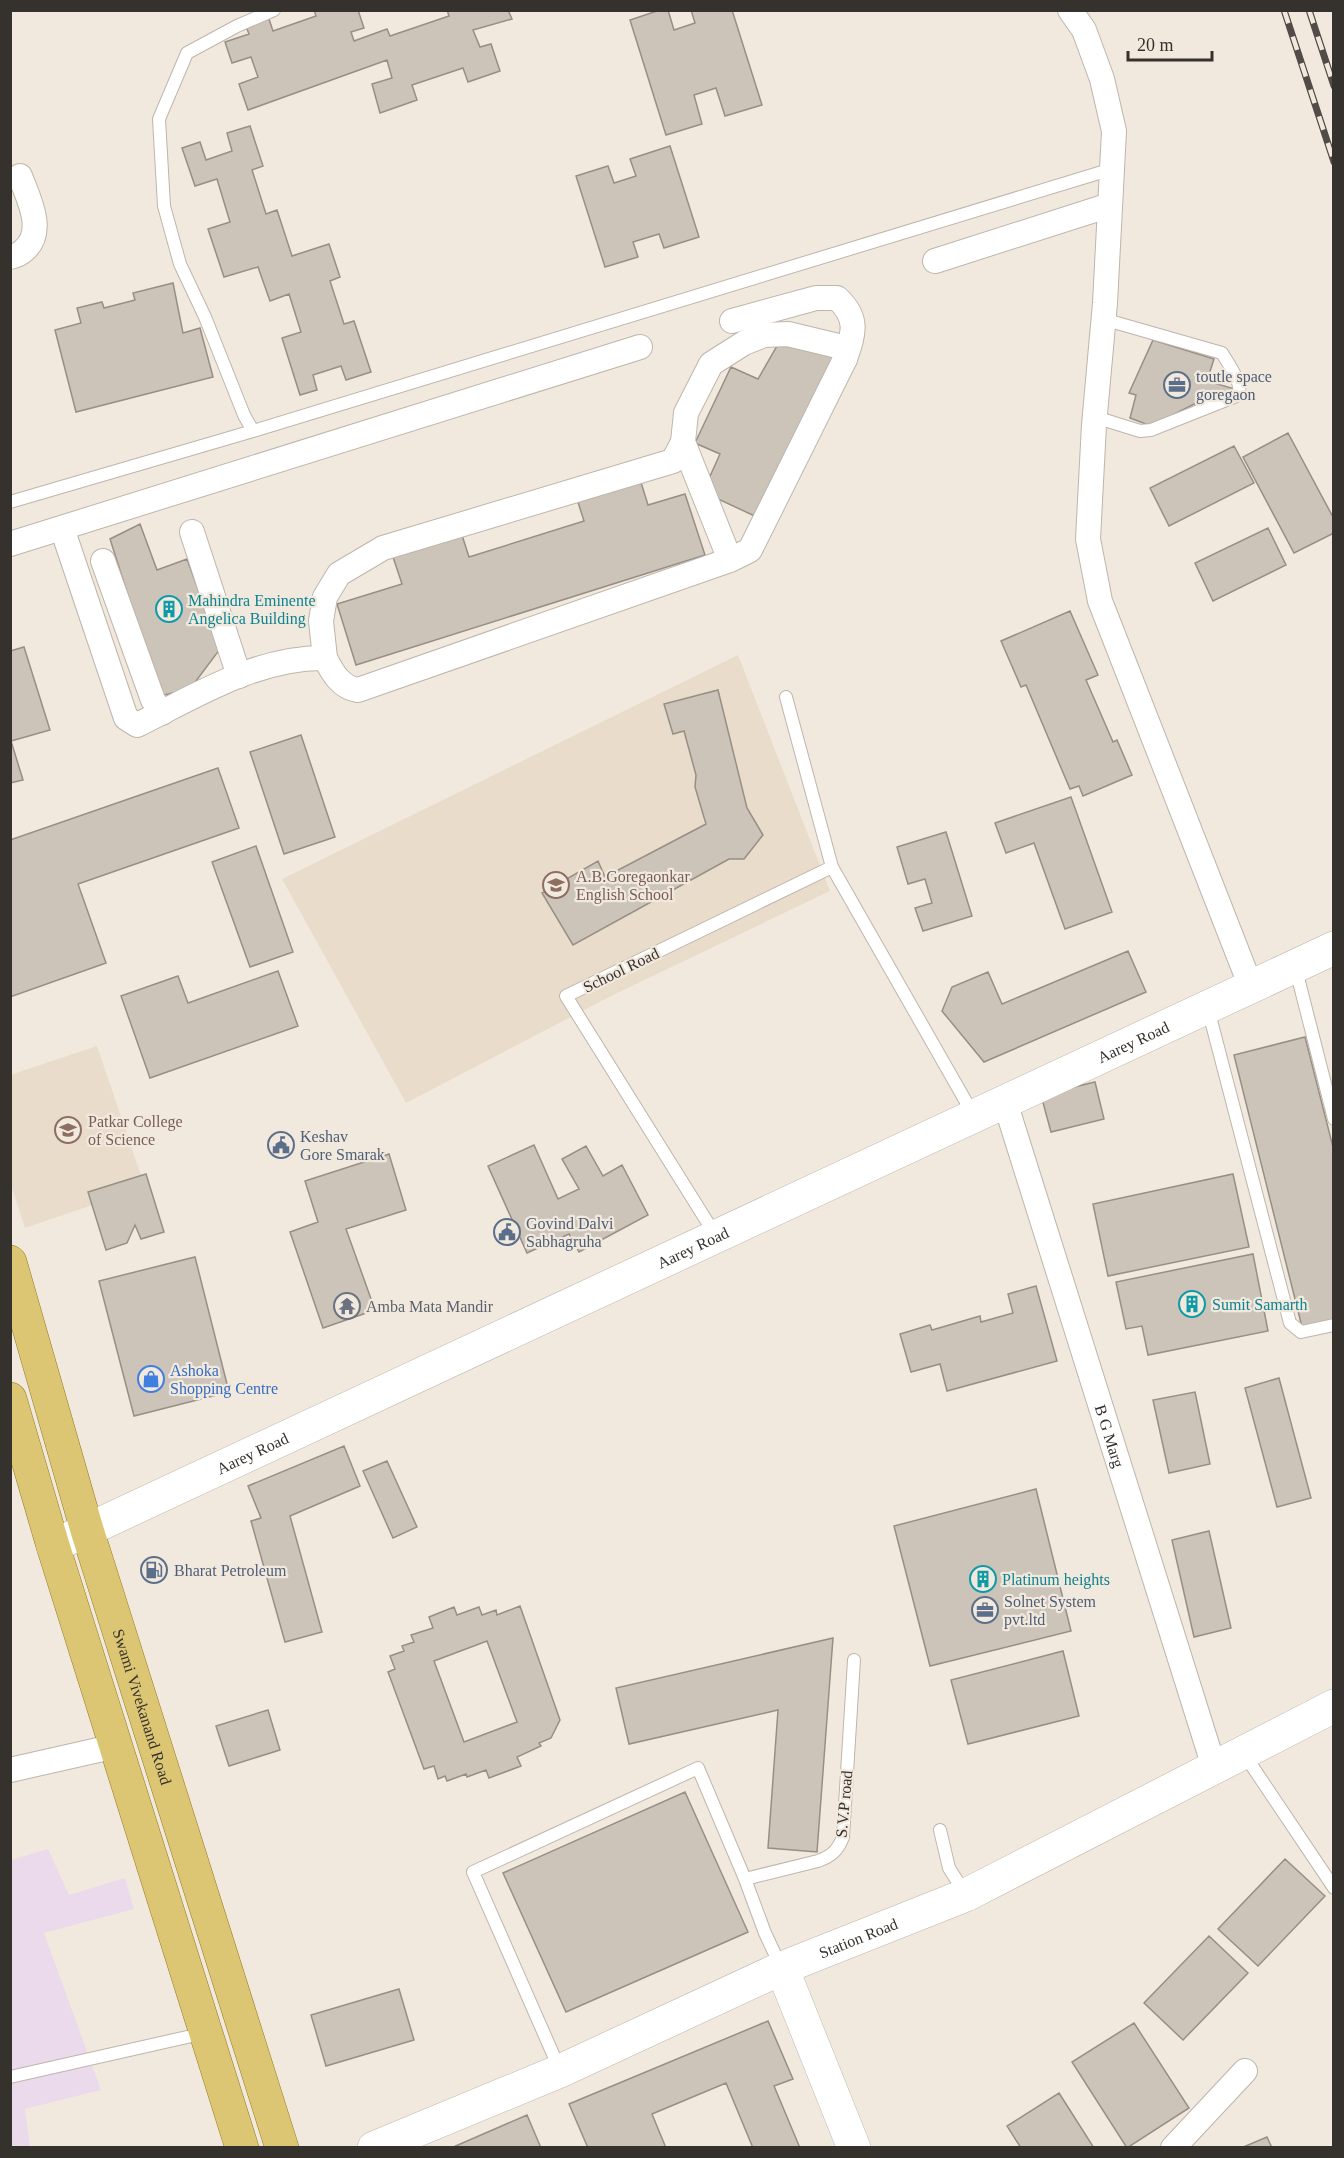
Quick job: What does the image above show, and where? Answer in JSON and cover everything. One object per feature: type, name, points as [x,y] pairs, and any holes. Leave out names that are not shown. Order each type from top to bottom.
[{"type":"main road","name":"Swami Vivekanand Road","points":[[10,1262],[87,1530],[282,2148]]},
{"type":"main road","points":[[13,1419],[242,2148]]},
{"type":"street","points":[[1070,10],[1084,30],[1102,79],[1114,131],[1088,539],[1100,601],[1251,987]]},
{"type":"street","points":[[10,257],[24,251],[33,237],[35,217],[20,176]]},
{"type":"street","points":[[935,261],[1110,205]]},
{"type":"street","points":[[732,321],[816,298],[837,297],[846,306],[854,333],[845,359],[750,550],[730,560],[358,690],[349,689],[333,674],[325,658],[321,621],[325,597],[339,574],[383,548],[673,461],[682,442],[686,413],[711,364],[744,343],[764,335],[788,334],[842,346],[845,359]]},
{"type":"street","points":[[10,544],[640,347]]},
{"type":"street","points":[[682,442],[730,560]]},
{"type":"street","points":[[62,528],[126,718],[137,725],[258,668],[305,658],[325,658]]},
{"type":"street","points":[[192,532],[239,676]]},
{"type":"street","points":[[103,561],[153,700],[162,713]]},
{"type":"street","name":"Aarey Road","points":[[53,1546],[1334,948]]},
{"type":"street","name":"B G Marg","points":[[1005,1102],[1214,1767]]},
{"type":"street","name":"Station Road","points":[[374,2148],[560,2071],[782,1968],[966,1896],[1334,1706]]},
{"type":"street","points":[[10,1770],[116,1746]]},
{"type":"street","points":[[782,1968],[854,2148]]},
{"type":"street","points":[[1173,2148],[1245,2071]]},
{"type":"lane","points":[[253,431],[244,415],[205,317],[180,264],[165,206],[159,119],[188,53],[237,26],[274,10]]},
{"type":"lane","points":[[10,502],[253,431],[1112,169]]},
{"type":"lane","points":[[1095,417],[1140,430],[1151,430],[1239,395],[1240,392],[1239,385],[1222,353],[1103,319]]},
{"type":"lane","points":[[786,697],[832,867],[974,1116]]},
{"type":"lane","name":"School Road","points":[[716,1236],[566,996],[832,867]]},
{"type":"lane","points":[[1295,966],[1334,1119]]},
{"type":"lane","points":[[1207,1007],[1290,1323],[1301,1332],[1334,1325]]},
{"type":"lane","name":"S.V.P road","points":[[745,1879],[818,1861],[829,1857],[838,1849],[843,1837],[854,1659]]},
{"type":"lane","points":[[1244,1754],[1334,1888]]},
{"type":"lane","points":[[560,2071],[473,1872],[698,1768],[765,1933],[782,1968]]},
{"type":"lane","points":[[940,1830],[949,1868],[966,1896]]},
{"type":"lane","points":[[10,2077],[206,2033]]},
{"type":"shaded area","name":"A.B.Goregaonkar English School","points":[[738,655],[830,891],[613,995],[406,1103],[282,879]]},
{"type":"shaded area","name":"Patkar College of Science","points":[[97,1046],[145,1187],[25,1228],[11,1185],[10,1075]]},
{"type":"shaded area","points":[[48,1849],[69,1895],[125,1878],[134,1909],[44,1933],[101,2090],[25,2109],[30,2147],[11,2148],[11,1860]]},
{"type":"building","points":[[314,10],[358,10],[364,28],[351,32],[354,41],[387,29],[390,36],[449,16],[447,10],[508,10],[512,19],[473,30],[480,47],[491,44],[500,71],[468,82],[463,68],[412,85],[417,100],[380,113],[372,84],[392,78],[387,60],[248,110],[239,84],[258,77],[251,57],[232,63],[225,42],[249,34],[245,24],[268,16],[273,31],[316,16]]},
{"type":"building","points":[[660,10],[668,10],[674,30],[695,23],[691,10],[732,10],[762,105],[725,116],[716,88],[694,95],[702,124],[666,135],[630,20]]},
{"type":"building","points":[[250,126],[263,166],[252,170],[266,214],[277,210],[292,256],[329,244],[340,277],[330,281],[344,324],[354,321],[371,372],[346,380],[341,366],[313,375],[317,390],[300,395],[282,338],[301,332],[289,294],[270,301],[258,267],[224,277],[208,229],[230,222],[217,179],[195,186],[182,148],[200,142],[206,160],[232,151],[227,133]]},
{"type":"building","points":[[670,146],[699,237],[664,248],[659,234],[633,242],[638,257],[605,267],[576,176],[608,166],[614,183],[636,176],[630,159]]},
{"type":"building","points":[[173,283],[183,333],[200,328],[213,377],[76,412],[55,330],[81,323],[77,308],[102,302],[104,308],[135,300],[133,293]]},
{"type":"building","points":[[781,339],[835,357],[759,518],[703,492],[720,454],[695,443],[731,367],[758,379]]},
{"type":"building","name":"toutle space goregaon","points":[[1153,340],[1214,359],[1207,381],[1235,389],[1228,396],[1204,399],[1151,426],[1130,418],[1136,395],[1129,393]]},
{"type":"building","points":[[1288,433],[1334,519],[1334,533],[1294,553],[1243,457]]},
{"type":"building","points":[[1234,446],[1254,483],[1169,526],[1150,488]]},
{"type":"building","points":[[639,476],[648,505],[685,494],[705,555],[356,665],[337,604],[402,584],[392,554],[461,532],[469,557],[584,521],[576,496]]},
{"type":"building","name":"Mahindra Eminente Angelica Building","points":[[140,524],[157,570],[187,559],[220,649],[190,689],[160,696],[110,539]]},
{"type":"building","points":[[1268,528],[1286,565],[1213,601],[1195,563]]},
{"type":"building","points":[[1070,611],[1098,675],[1086,680],[1113,742],[1117,740],[1132,775],[1083,796],[1079,786],[1070,789],[1026,685],[1021,687],[1001,641]]},
{"type":"building","points":[[24,647],[50,730],[11,741],[23,780],[10,783],[10,651]]},
{"type":"building","points":[[718,690],[747,808],[763,835],[744,859],[729,859],[573,945],[542,893],[598,861],[605,877],[706,824],[695,787],[696,775],[684,731],[673,734],[664,704]]},
{"type":"building","points":[[301,735],[335,837],[284,854],[250,752]]},
{"type":"building","points":[[218,768],[239,828],[78,884],[106,963],[10,997],[10,840]]},
{"type":"building","points":[[1071,797],[1112,912],[1065,929],[1034,843],[1006,853],[995,823]]},
{"type":"building","points":[[946,832],[972,916],[923,931],[915,908],[932,903],[925,879],[908,884],[897,847]]},
{"type":"building","points":[[256,846],[293,952],[250,967],[212,862]]},
{"type":"building","points":[[1128,951],[1146,992],[984,1062],[942,1011],[952,987],[988,972],[1002,1004]]},
{"type":"building","points":[[278,971],[298,1026],[150,1078],[121,996],[178,976],[188,1003]]},
{"type":"building","points":[[1305,1037],[1334,1151],[1334,1319],[1302,1327],[1234,1055]]},
{"type":"building","points":[[1095,1082],[1104,1119],[1051,1132],[1041,1095]]},
{"type":"building","points":[[534,1145],[558,1199],[579,1189],[562,1159],[586,1146],[603,1176],[622,1165],[648,1215],[579,1252],[569,1234],[527,1253],[488,1166]]},
{"type":"building","points":[[389,1154],[406,1210],[346,1229],[375,1310],[323,1328],[290,1232],[318,1222],[305,1181]]},
{"type":"building","points":[[146,1174],[164,1232],[141,1239],[135,1225],[127,1243],[106,1250],[88,1192]]},
{"type":"building","points":[[1233,1174],[1249,1247],[1108,1276],[1093,1204]]},
{"type":"building","name":"Sumit Samarth","points":[[1253,1254],[1268,1331],[1148,1355],[1142,1326],[1126,1329],[1116,1282]]},
{"type":"building","points":[[195,1257],[229,1392],[134,1416],[99,1281]]},
{"type":"building","points":[[1036,1286],[1057,1361],[947,1391],[940,1364],[911,1372],[900,1334],[930,1325],[932,1330],[980,1316],[981,1322],[1013,1313],[1008,1294]]},
{"type":"building","points":[[1279,1378],[1311,1498],[1277,1507],[1245,1388]]},
{"type":"building","points":[[1195,1392],[1210,1464],[1169,1473],[1153,1400]]},
{"type":"building","points":[[344,1446],[360,1486],[290,1516],[322,1632],[285,1642],[251,1521],[261,1518],[248,1486]]},
{"type":"building","points":[[387,1461],[417,1527],[393,1538],[363,1471]]},
{"type":"building","name":"Platinum heights","points":[[1036,1489],[1071,1631],[930,1666],[894,1526]]},
{"type":"building","points":[[1209,1531],[1231,1628],[1194,1637],[1172,1540]]},
{"type":"building","points":[[520,1606],[560,1720],[551,1738],[539,1743],[541,1746],[517,1757],[521,1766],[489,1778],[486,1770],[447,1781],[445,1776],[438,1779],[434,1766],[424,1769],[388,1672],[395,1669],[390,1656],[404,1651],[402,1646],[414,1642],[411,1635],[433,1628],[429,1617],[454,1607],[457,1615],[479,1607],[482,1615],[496,1610],[497,1615]],"holes":[[[487,1641],[517,1722],[464,1742],[434,1661]]]},
{"type":"building","points":[[833,1638],[817,1852],[768,1848],[778,1710],[629,1744],[616,1688]]},
{"type":"building","points":[[1063,1651],[1079,1716],[968,1744],[951,1680]]},
{"type":"building","points":[[268,1710],[280,1750],[229,1766],[216,1726]]},
{"type":"building","points":[[685,1792],[748,1932],[566,2012],[503,1873]]},
{"type":"building","points":[[1285,1859],[1325,1896],[1258,1966],[1218,1929]]},
{"type":"building","points":[[1209,1936],[1248,1973],[1183,2040],[1144,2003]]},
{"type":"building","points":[[399,1989],[414,2040],[326,2066],[311,2015]]},
{"type":"building","points":[[768,2021],[793,2079],[774,2086],[800,2148],[753,2148],[726,2083],[652,2114],[666,2148],[588,2148],[569,2104]]},
{"type":"building","points":[[1134,2023],[1189,2108],[1127,2148],[1072,2062]]},
{"type":"building","points":[[1059,2093],[1094,2148],[1021,2148],[1007,2126]]},
{"type":"building","points":[[527,2115],[541,2148],[451,2148]]},
{"type":"building","points":[[1267,2137],[1272,2148],[1241,2148]]},
{"type":"railway","points":[[1284,10],[1334,162]]},
{"type":"railway","points":[[1309,10],[1334,86]]},
{"type":"place","name":"toutle space goregaon","points":[[1177,385]]},
{"type":"place","name":"Mahindra Eminente Angelica Building","points":[[169,609]]},
{"type":"place","name":"A.B.Goregaonkar English School","points":[[556,885]]},
{"type":"place","name":"Patkar College of Science","points":[[68,1130]]},
{"type":"place","name":"Keshav Gore Smarak","points":[[281,1145]]},
{"type":"place","name":"Govind Dalvi Sabhagruha","points":[[507,1232]]},
{"type":"place","name":"Sumit Samarth","points":[[1192,1304]]},
{"type":"place","name":"Amba Mata Mandir","points":[[347,1306]]},
{"type":"place","name":"Ashoka Shopping Centre","points":[[151,1379]]},
{"type":"place","name":"Bharat Petroleum","points":[[154,1570]]},
{"type":"place","name":"Platinum heights","points":[[983,1579]]},
{"type":"place","name":"Solnet System pvt.ltd","points":[[985,1610]]}]
